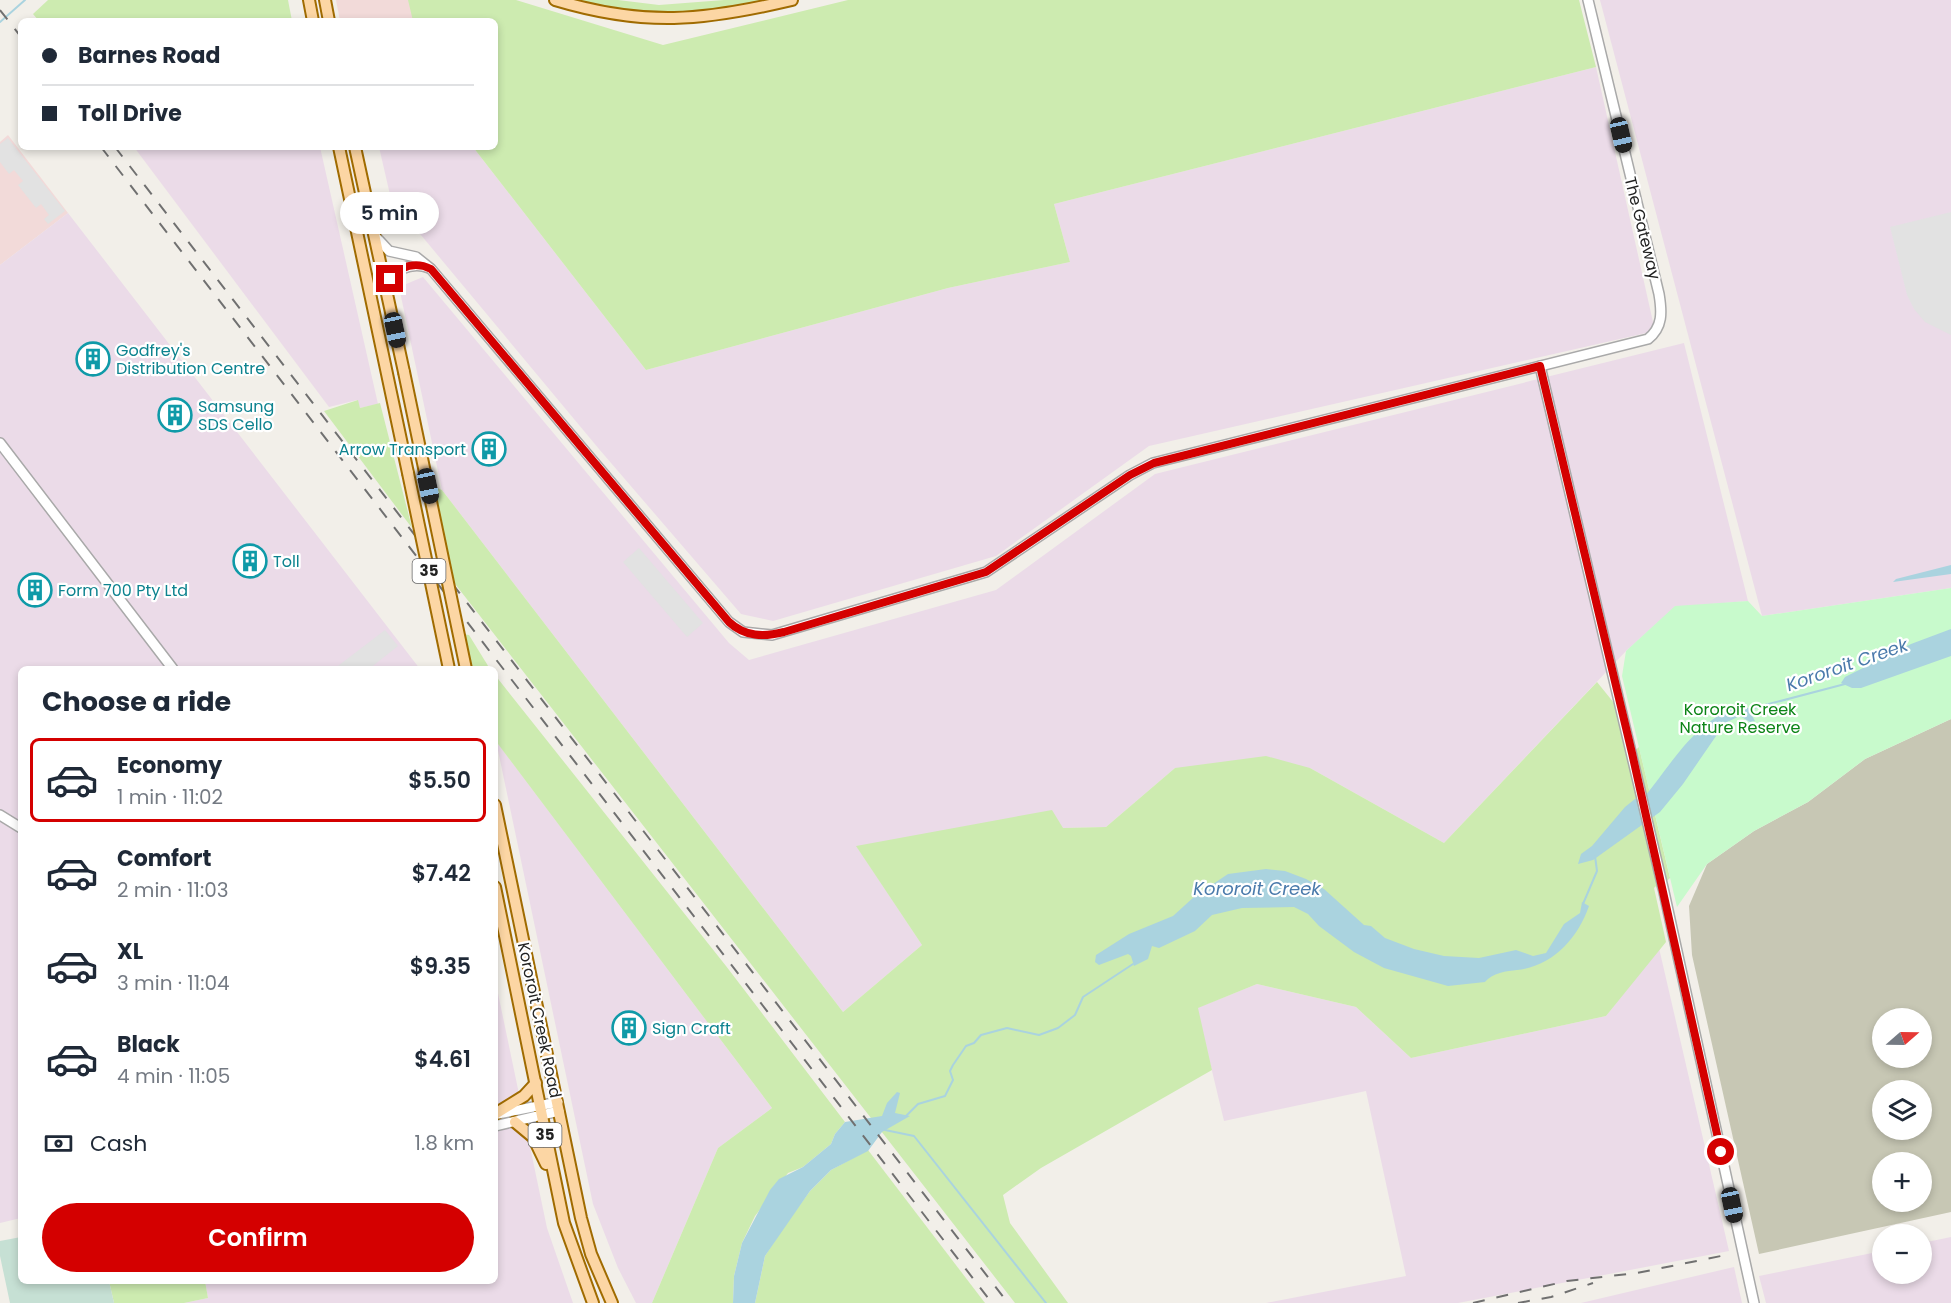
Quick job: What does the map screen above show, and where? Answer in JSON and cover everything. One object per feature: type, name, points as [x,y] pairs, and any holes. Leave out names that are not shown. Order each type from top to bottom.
[{"type":"main road","points":[[309,0],[312,18]]},
{"type":"main road","points":[[325,0],[328,18]]},
{"type":"main road","points":[[555,0],[600,12],[664,20],[723,16],[792,0]]},
{"type":"main road","name":"35","points":[[340,150],[448,666]]},
{"type":"main road","name":"35","points":[[356,150],[465,666]]},
{"type":"main road","name":"Kororoit Creek Road","points":[[498,818],[584,1234],[612,1303]]},
{"type":"main road","name":"Kororoit Creek Road","points":[[498,901],[557,1192],[590,1302]]},
{"type":"main road","points":[[498,1113],[524,1096],[536,1083]]},
{"type":"main road","points":[[515,1122],[533,1137],[557,1192]]},
{"type":"street","name":"The Gateway","points":[[373,225],[378,241],[384,247],[416,257],[431,269],[729,622],[743,632],[761,636],[784,632],[986,572],[1130,475],[1154,463],[1648,339],[1657,329],[1661,318],[1659,294],[1588,0]]},
{"type":"street","points":[[387,295],[387,286],[400,269],[419,265],[431,269]]},
{"type":"street","points":[[1540,366],[1663,888],[1754,1303]]},
{"type":"street","points":[[0,443],[171,666]]},
{"type":"street","points":[[0,815],[18,826]]},
{"type":"street","points":[[498,1125],[515,1122],[558,1106]]},
{"type":"street","points":[[498,1115],[541,1111]]},
{"type":"shaded area","points":[[336,0],[411,0],[415,18],[339,18]]},
{"type":"shaded area","points":[[1600,0],[1951,0],[1951,588],[1762,616]]},
{"type":"shaded area","points":[[1596,67],[1655,331],[1149,446],[996,556],[773,621],[741,614],[599,449],[391,199],[380,150],[475,150],[646,370],[948,288],[1070,262],[1054,204]]},
{"type":"shaded area","points":[[8,135],[68,213],[0,265],[0,142]]},
{"type":"shaded area","points":[[8,138],[65,211],[48,224],[44,219],[49,215],[41,204],[36,208],[18,185],[23,181],[14,170],[9,174],[0,162],[0,144]]},
{"type":"shaded area","points":[[136,150],[321,150],[378,404],[360,408],[357,400],[329,407]]},
{"type":"shaded area","points":[[1951,212],[1951,335],[1925,322],[1914,309],[1907,295],[1890,227]]},
{"type":"shaded area","points":[[68,213],[418,666],[18,666],[18,1219],[0,1223],[0,265]]},
{"type":"shaded area","points":[[423,277],[729,643],[749,660],[996,590],[1155,474],[1684,343],[1748,601],[1675,607],[1626,651],[1444,843],[1310,768],[1175,768],[1106,827],[1063,828],[857,847],[922,945],[843,1012],[442,490],[399,287]]},
{"type":"shaded area","points":[[639,548],[703,623],[687,637],[623,562]]},
{"type":"shaded area","points":[[385,630],[398,646],[373,666],[338,666]]},
{"type":"shaded area","points":[[1951,719],[1951,1212],[1896,1224],[1872,1224],[1872,1229],[1759,1254],[1692,955],[1689,906],[1707,864],[1754,831],[1808,802],[1865,759]]},
{"type":"shaded area","points":[[498,744],[772,1108],[718,1148],[652,1303],[636,1303],[618,1268],[593,1204]]},
{"type":"shaded area","points":[[1659,948],[1729,1251],[1458,1303],[1266,1303],[1406,1276],[1366,1091],[1224,1121],[1197,1008],[1257,984],[1356,1007],[1411,1058],[1606,1016]]},
{"type":"shaded area","points":[[498,993],[547,1228],[573,1303],[184,1303],[208,1298],[206,1284],[498,1284]]},
{"type":"shaded area","points":[[1951,1237],[1951,1303],[1766,1303],[1759,1276],[1872,1253],[1872,1284],[1932,1284],[1932,1241]]},
{"type":"shaded area","points":[[18,1238],[18,1284],[110,1284],[114,1303],[10,1303],[0,1256],[0,1241]]},
{"type":"shaded area","points":[[1734,1267],[1742,1303],[1581,1303]]},
{"type":"green space","points":[[48,0],[288,0],[291,18],[36,18],[33,14]]},
{"type":"green space","points":[[408,0],[516,0],[663,45],[848,0],[1579,0],[1596,67],[1054,204],[1070,262],[948,288],[646,370],[475,150],[498,150],[498,18],[412,18]]},
{"type":"green space","points":[[573,0],[618,0],[659,5],[724,0],[776,0],[724,10],[675,13],[625,10]]},
{"type":"green space","points":[[358,400],[360,408],[380,403],[412,528],[324,411]]},
{"type":"green space","points":[[431,486],[442,490],[843,1012],[922,945],[856,846],[1052,810],[1063,828],[1106,827],[1175,768],[1266,756],[1310,768],[1444,843],[1597,682],[1614,703],[1627,758],[1639,747],[1670,878],[1657,890],[1656,886],[1654,888],[1666,942],[1606,1016],[1411,1058],[1356,1007],[1257,984],[1198,1008],[1212,1070],[1041,1168],[1003,1195],[1010,1223],[1068,1303],[1015,1303],[452,580]]},
{"type":"green space","name":"Kororoit Creek Nature Reserve","points":[[1951,588],[1951,719],[1865,759],[1808,802],[1754,831],[1707,864],[1677,907],[1622,676],[1626,651],[1675,606],[1748,601],[1762,616]]},
{"type":"green space","points":[[463,634],[469,635],[488,666],[470,666]]},
{"type":"green space","points":[[498,679],[726,966],[845,1122],[835,1134],[831,1144],[803,1167],[788,1173],[755,1216],[742,1243],[734,1276],[733,1303],[652,1303],[718,1148],[772,1108],[498,744]]},
{"type":"green space","points":[[868,1150],[985,1303],[755,1303],[765,1256],[810,1191],[831,1170]]},
{"type":"green space","points":[[110,1284],[206,1284],[208,1298],[184,1303],[114,1303]]},
{"type":"water","points":[[1951,565],[1951,574],[1893,582],[1896,579]]},
{"type":"water","name":"Kororoit Creek","points":[[1951,629],[1951,656],[1861,688],[1852,688],[1841,683],[1845,677],[1911,644]]},
{"type":"water","name":"Kororoit Creek","points":[[1739,706],[1748,708],[1755,721],[1750,722],[1740,716],[1725,723],[1683,784],[1660,812],[1593,860],[1578,864],[1581,854],[1592,846],[1625,807],[1635,799],[1645,796],[1697,732],[1723,713]]},
{"type":"water","name":"Kororoit Creek","points":[[1266,869],[1285,871],[1324,889],[1364,925],[1371,926],[1385,938],[1414,949],[1444,956],[1479,958],[1516,950],[1533,956],[1546,953],[1564,924],[1580,913],[1582,902],[1589,906],[1571,939],[1553,956],[1530,967],[1496,975],[1485,982],[1448,986],[1384,968],[1354,952],[1319,926],[1308,914],[1294,907],[1242,908],[1212,915],[1195,931],[1159,948],[1152,946],[1148,959],[1134,966],[1128,954],[1099,965],[1095,962],[1096,955],[1129,934],[1173,916],[1195,896],[1228,874]]},
{"type":"water","points":[[897,1092],[900,1093],[895,1113],[910,1116],[882,1132],[868,1151],[831,1170],[810,1191],[765,1256],[755,1303],[733,1303],[734,1276],[742,1243],[770,1190],[779,1179],[803,1167],[831,1144],[835,1134],[845,1122],[882,1116],[887,1103]]},
{"type":"waterway","points":[[0,22],[25,0]]},
{"type":"waterway","name":"Kororoit Creek","points":[[1746,710],[1845,684]]},
{"type":"waterway","name":"Kororoit Creek","points":[[1583,904],[1597,871],[1595,856]]},
{"type":"waterway","name":"Kororoit Creek","points":[[906,1116],[918,1104],[945,1096],[953,1080],[950,1071],[953,1065],[966,1046],[974,1043],[981,1035],[1007,1028],[1039,1035],[1058,1028],[1075,1015],[1083,997],[1133,964]]},
{"type":"waterway","points":[[885,1130],[914,1136],[1046,1303]]},
{"type":"railway","points":[[0,10],[18,33]]},
{"type":"railway","points":[[103,150],[992,1303]]},
{"type":"railway","points":[[117,150],[1008,1303]]},
{"type":"railway","points":[[1473,1303],[1567,1281],[1637,1273],[1721,1256]]},
{"type":"railway","points":[[1518,1303],[1551,1297],[1593,1283]]},
{"type":"place","name":"Godfrey's Distribution Centre","points":[[93,359]]},
{"type":"place","name":"Samsung SDS Cello","points":[[175,415]]},
{"type":"place","name":"Arrow Transport","points":[[489,449]]},
{"type":"place","name":"Toll","points":[[250,561]]},
{"type":"place","name":"Form 700 Pty Ltd","points":[[35,590]]},
{"type":"place","name":"Sign Craft","points":[[629,1028]]},
{"type":"route","points":[[390,279],[400,269],[407,266],[419,265],[431,269],[589,459],[729,622],[743,632],[761,636],[784,632],[986,572],[1130,475],[1154,463],[1540,366],[1632,753],[1721,1152]]}]
